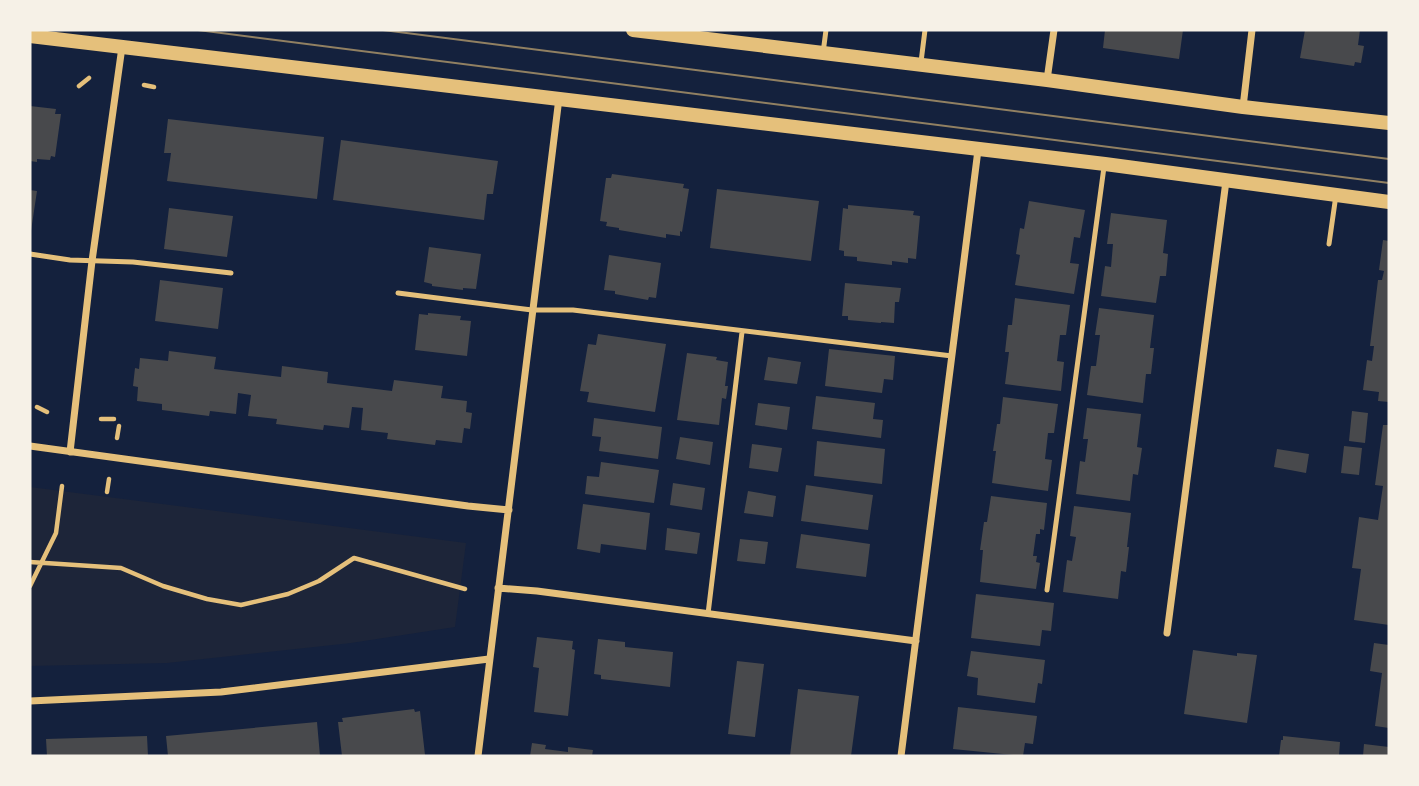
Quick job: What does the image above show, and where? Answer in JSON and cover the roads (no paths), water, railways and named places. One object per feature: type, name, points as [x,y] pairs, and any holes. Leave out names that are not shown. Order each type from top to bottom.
[{"type":"main road","points":[[633,30],[1389,123]]},
{"type":"main road","points":[[30,36],[1105,164],[1389,202]]},
{"type":"street","points":[[1047,80],[1054,30]]},
{"type":"street","points":[[1243,107],[1252,30]]},
{"type":"street","points":[[70,452],[92,261],[122,47]]},
{"type":"street","points":[[478,756],[559,98]]},
{"type":"street","points":[[901,756],[978,150]]},
{"type":"street","points":[[1167,633],[1226,181]]},
{"type":"street","points":[[30,446],[509,510]]},
{"type":"street","points":[[498,587],[916,640]]},
{"type":"street","points":[[30,701],[221,692],[489,659]]},
{"type":"lane","points":[[823,53],[826,30]]},
{"type":"lane","points":[[920,65],[925,30]]},
{"type":"lane","points":[[1047,590],[1105,164]]},
{"type":"lane","points":[[1329,244],[1336,195]]},
{"type":"lane","points":[[30,254],[231,273]]},
{"type":"lane","points":[[398,293],[532,310],[573,310],[952,356]]},
{"type":"lane","points":[[708,614],[742,332]]},
{"type":"tram line","points":[[198,30],[1389,183]]},
{"type":"tram line","points":[[383,30],[1389,159]]}]
